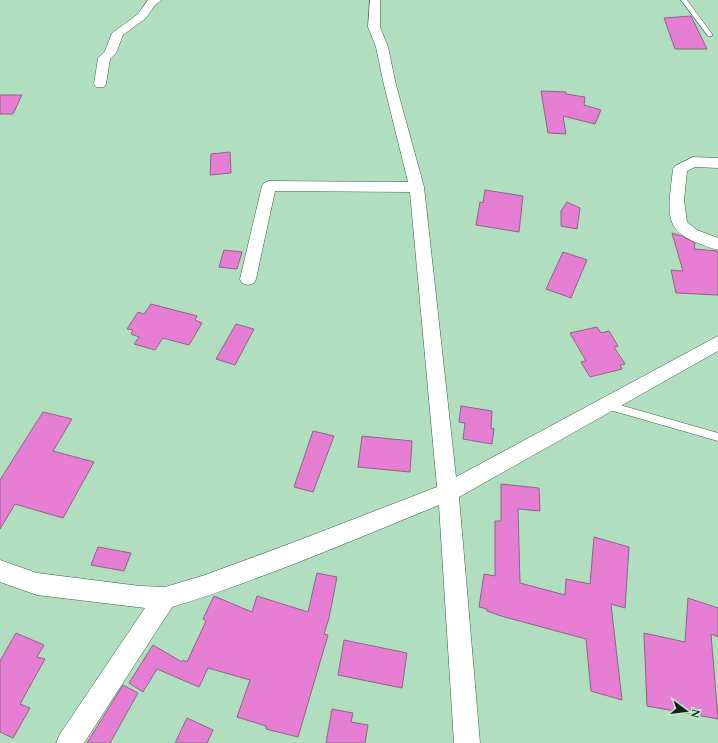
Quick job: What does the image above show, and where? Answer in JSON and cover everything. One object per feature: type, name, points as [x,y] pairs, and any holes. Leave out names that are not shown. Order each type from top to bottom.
[{"type":"street","points":[[100,84],[104,58],[110,53],[118,33],[142,16],[151,3],[157,0]]},
{"type":"street","points":[[375,0],[374,26],[382,47],[390,85],[417,187],[448,492],[463,673],[467,743]]},
{"type":"street","points":[[718,163],[693,162],[680,169],[676,213],[683,228],[694,235],[718,244]]},
{"type":"street","points":[[248,279],[269,186],[417,187]]},
{"type":"street","points":[[0,571],[37,584],[112,595],[166,598],[205,586],[297,552],[448,492],[718,343]]},
{"type":"street","points":[[69,743],[166,598]]},
{"type":"lane","points":[[684,0],[710,35]]},
{"type":"lane","points":[[606,405],[718,437]]},
{"type":"building","points":[[691,16],[707,49],[675,49],[664,18]]},
{"type":"building","points":[[541,91],[566,92],[566,94],[585,97],[584,105],[601,110],[595,124],[563,116],[566,134],[548,133]]},
{"type":"building","points":[[0,95],[22,95],[13,114],[0,114]]},
{"type":"building","points":[[230,152],[231,173],[210,175],[211,154]]},
{"type":"building","points":[[485,190],[523,196],[519,232],[476,225],[480,202],[483,203]]},
{"type":"building","points":[[567,202],[580,208],[577,229],[561,226],[561,211]]},
{"type":"building","points":[[672,233],[682,236],[695,243],[694,249],[718,251],[718,295],[676,293],[671,270],[683,271]]},
{"type":"building","points":[[224,250],[242,252],[237,269],[219,267]]},
{"type":"building","points":[[563,252],[587,260],[571,298],[546,289]]},
{"type":"building","points":[[151,304],[197,316],[195,320],[202,323],[189,345],[163,338],[155,350],[134,344],[139,337],[131,334],[133,330],[127,329],[138,312],[144,314]]},
{"type":"building","points":[[236,324],[254,329],[235,365],[216,359]]},
{"type":"building","points":[[597,327],[601,333],[609,331],[618,346],[614,347],[625,364],[620,365],[622,369],[590,377],[581,362],[586,361],[570,333]]},
{"type":"building","points":[[461,406],[492,411],[491,428],[494,429],[492,444],[463,439],[465,423],[459,422]]},
{"type":"building","points":[[43,412],[72,419],[53,451],[94,462],[63,518],[15,504],[0,529],[0,480]]},
{"type":"building","points":[[313,431],[334,436],[313,492],[294,487]]},
{"type":"building","points":[[362,436],[412,441],[410,472],[358,467]]},
{"type":"building","points":[[501,484],[539,488],[540,511],[518,509],[520,583],[565,595],[566,579],[590,584],[594,537],[629,547],[625,608],[611,604],[622,700],[591,691],[586,639],[501,616],[479,607],[484,574],[495,576],[495,521],[501,521]]},
{"type":"building","points":[[98,547],[131,553],[124,571],[91,565]]},
{"type":"building","points":[[317,573],[337,577],[329,618],[324,634],[328,635],[298,737],[266,729],[266,726],[237,717],[250,680],[208,668],[199,687],[157,669],[143,692],[129,683],[153,645],[182,662],[183,660],[187,662],[206,621],[203,619],[214,596],[252,612],[257,596],[308,612]]},
{"type":"building","points":[[688,598],[718,608],[718,637],[711,634],[718,719],[647,706],[644,633],[685,642]]},
{"type":"building","points":[[16,633],[44,645],[37,657],[45,659],[20,704],[30,708],[13,738],[0,732],[0,661]]},
{"type":"building","points":[[344,640],[407,653],[402,688],[338,675]]},
{"type":"building","points":[[123,685],[138,693],[110,743],[87,743]]},
{"type":"building","points":[[332,709],[353,713],[351,722],[368,725],[365,743],[326,743]]},
{"type":"building","points":[[187,718],[213,730],[207,743],[175,743]]}]
